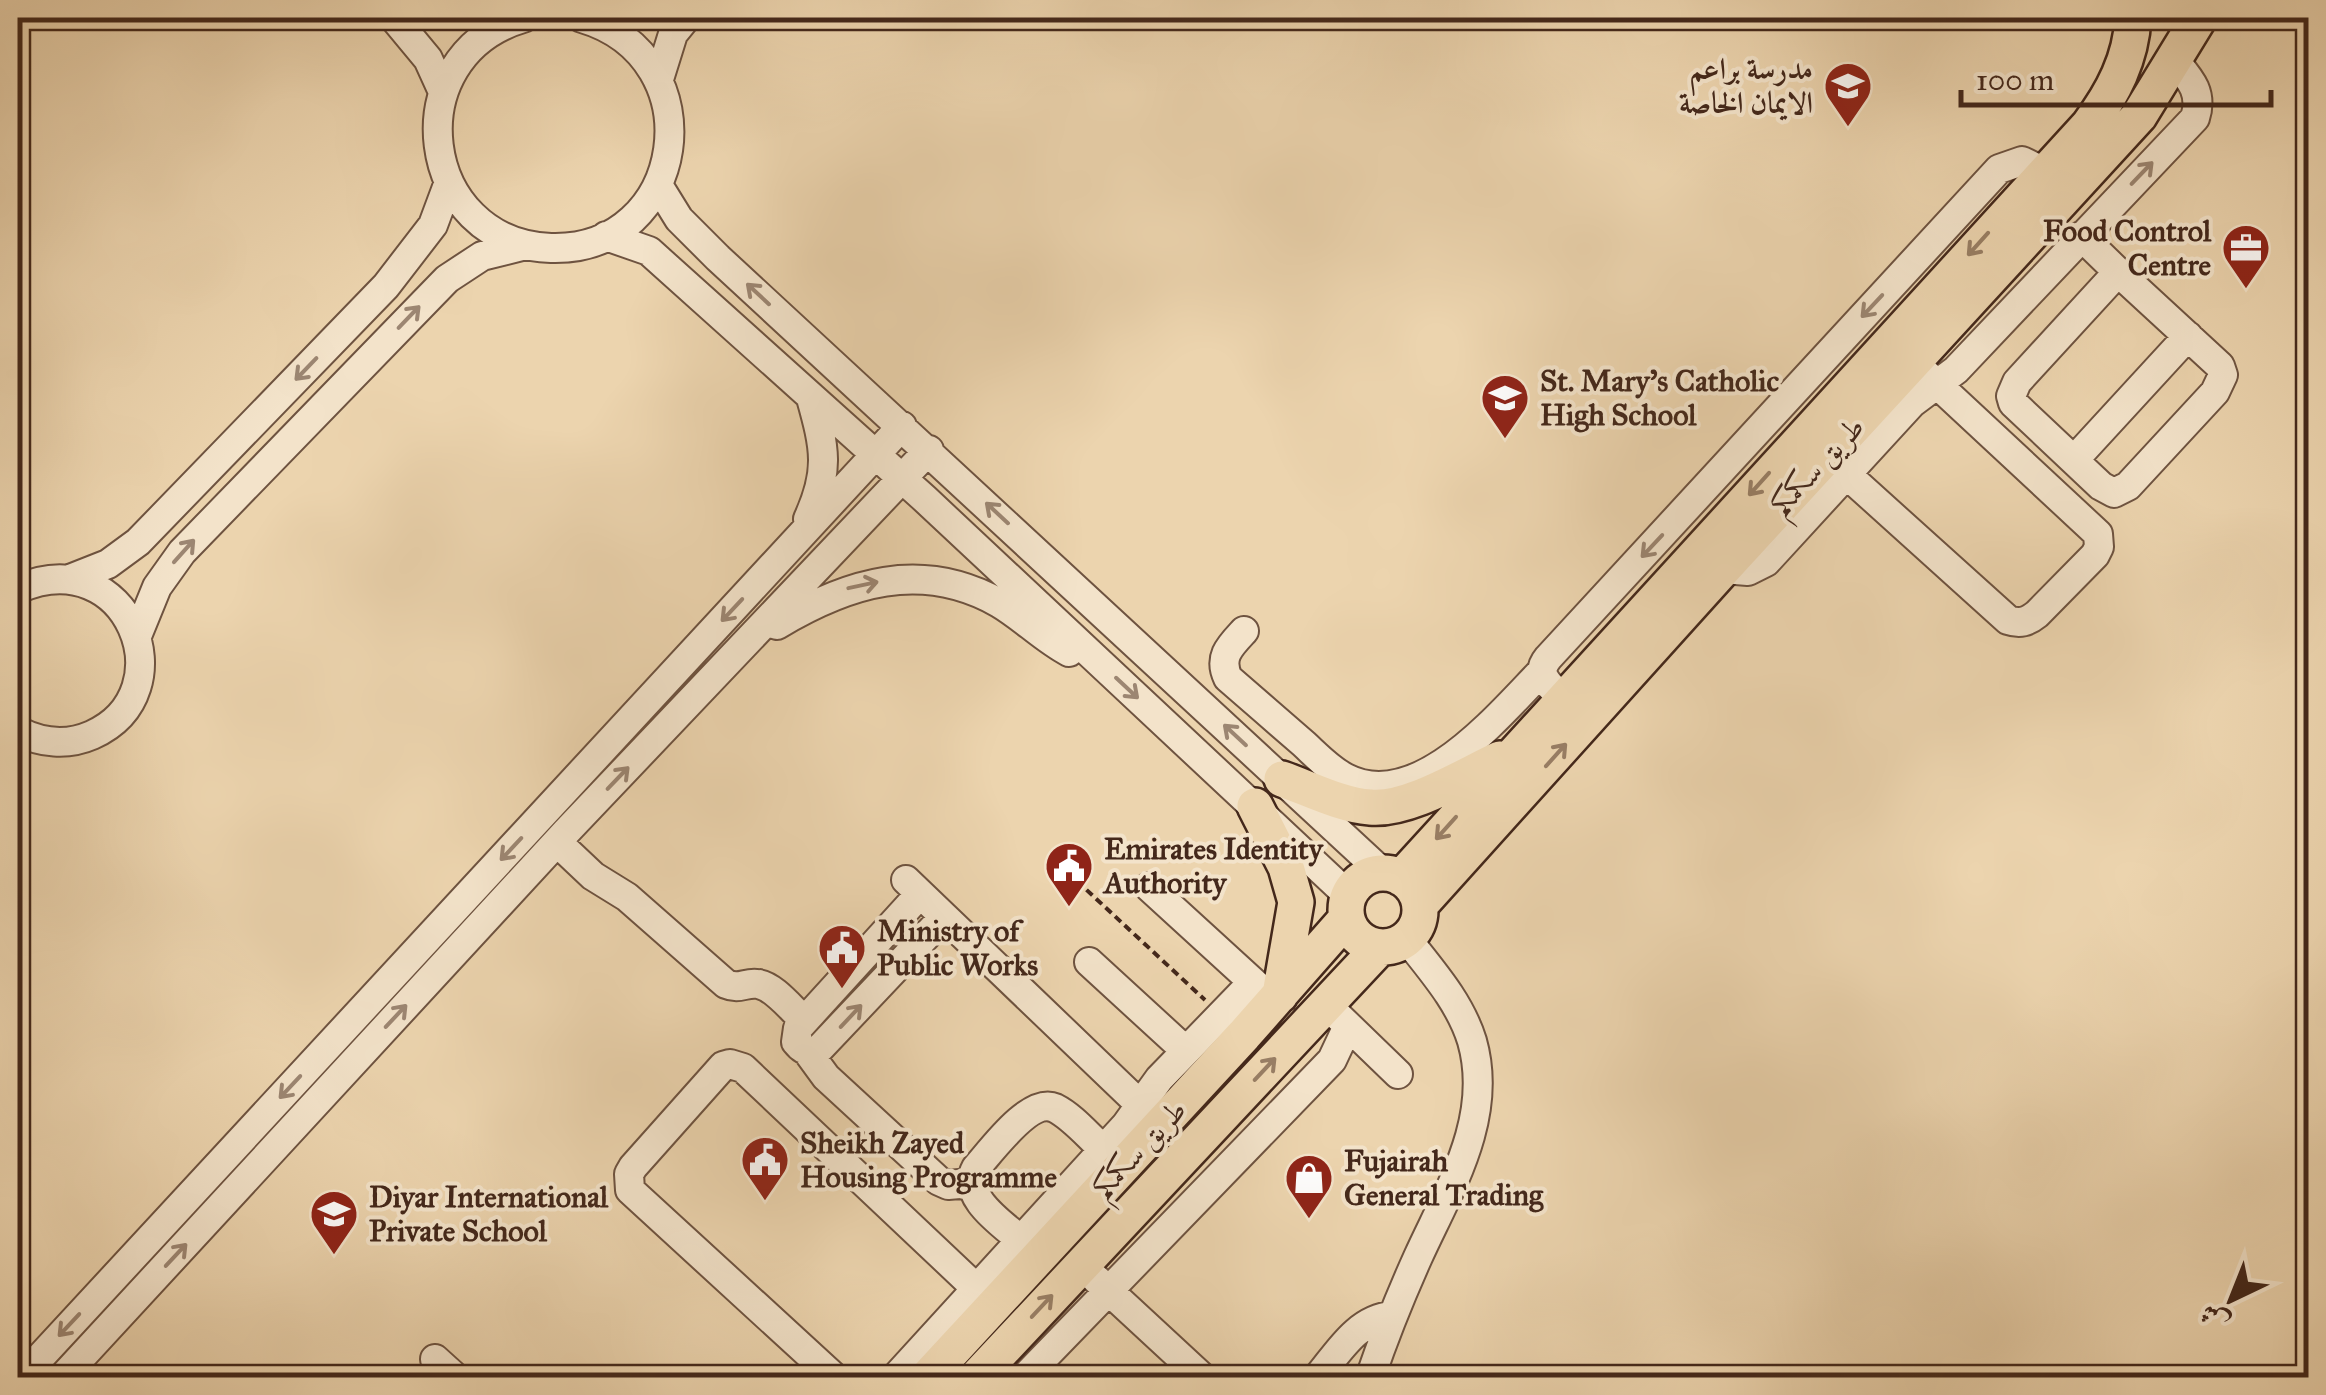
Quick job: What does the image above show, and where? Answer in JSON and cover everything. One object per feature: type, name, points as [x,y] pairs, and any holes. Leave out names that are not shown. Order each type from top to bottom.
[{"type":"main road","name":"طريق سكمكم","points":[[1402,885],[1514,752],[1552,684],[2089,124],[2117,82],[2127,56],[2133,18]]},
{"type":"main road","name":"طريق سكمكم","points":[[1402,885],[1723,569],[1836,465],[1925,373],[2140,116],[2204,20]]},
{"type":"main road","points":[[1282,779],[1358,806],[1381,808],[1410,800],[1514,752]]},
{"type":"main road","points":[[1256,806],[1286,867],[1296,902],[1269,993]]},
{"type":"main road","points":[[1365,878],[1402,885],[1418,924],[1394,943],[1355,935],[1348,907],[1365,878]]},
{"type":"main road","name":"طريق سكمكم","points":[[927,1378],[1151,1115],[1348,907]]},
{"type":"main road","name":"طريق سكمكم","points":[[976,1378],[1080,1264],[1337,1015],[1394,943]]},
{"type":"street","points":[[394,18],[428,58],[443,92]]},
{"type":"street","points":[[519,18],[503,24],[472,46],[450,75],[443,92],[437,138],[449,182],[473,215],[507,238],[553,248],[580,245],[606,236],[636,215],[658,185],[670,151],[670,114],[659,79],[634,46],[600,19]]},
{"type":"street","points":[[659,79],[674,34],[686,18]]},
{"type":"street","points":[[1925,373],[1956,370],[2195,118],[2197,90],[2175,61]]},
{"type":"street","points":[[18,589],[33,582],[70,579],[108,564],[138,542],[372,300],[433,225],[449,182]]},
{"type":"street","points":[[658,185],[678,219],[1282,779],[1402,885]]},
{"type":"street","points":[[606,236],[649,252],[902,479],[1256,806],[1348,907]]},
{"type":"street","points":[[2081,236],[2220,366],[2221,385],[2122,492],[2106,491],[2013,403],[2012,388],[2118,272]]},
{"type":"street","points":[[136,636],[157,587],[182,552],[426,300],[473,262],[496,251],[526,244]]},
{"type":"street","points":[[2074,460],[2188,336]]},
{"type":"street","points":[[1836,465],[2008,620],[2018,623],[2037,614],[2095,554],[2099,548],[2098,534],[1925,373]]},
{"type":"street","points":[[798,539],[816,502],[824,471],[824,442],[811,398]]},
{"type":"street","points":[[21,1378],[902,426]]},
{"type":"street","points":[[62,1378],[562,837],[929,450]]},
{"type":"street","points":[[18,750],[84,738],[115,720],[135,690],[140,672],[136,636],[129,619],[104,592],[70,579]]},
{"type":"street","points":[[745,644],[808,606],[846,589],[910,580],[977,592],[1008,608],[1066,651],[1096,659]]},
{"type":"street","points":[[1244,631],[1226,652],[1228,678],[1335,772],[1373,786],[1387,787],[1413,779],[1552,684]]},
{"type":"street","points":[[18,731],[47,742]]},
{"type":"street","points":[[562,837],[601,882],[627,898],[726,984],[735,988],[756,984],[767,987],[804,1020]]},
{"type":"street","points":[[971,1183],[948,1185],[939,1181],[826,1076],[796,1042],[804,1020],[913,887],[1151,1115]]},
{"type":"street","points":[[895,1378],[1104,1150],[1151,1115],[1153,1086],[1221,1015],[1269,993],[1149,887]]},
{"type":"street","points":[[807,1051],[820,1048],[944,917]]},
{"type":"street","points":[[1370,1378],[1392,1316],[1466,1150],[1478,1096],[1476,1062],[1464,1020],[1447,991],[1394,943]]},
{"type":"street","points":[[1089,962],[1186,1052]]},
{"type":"street","points":[[1337,1015],[1398,1074]]},
{"type":"street","points":[[1024,1378],[1338,1052],[1337,1015]]},
{"type":"street","points":[[835,1378],[630,1190],[628,1174],[633,1167],[723,1066],[744,1068],[978,1290]]},
{"type":"street","points":[[1022,1241],[973,1192],[971,1183],[976,1168],[1036,1107],[1056,1109],[1104,1150]]},
{"type":"street","points":[[1080,1264],[1203,1378]]},
{"type":"street","points":[[1317,1378],[1361,1327],[1374,1318],[1392,1316]]},
{"type":"path","points":[[1077,881],[1221,1015]]},
{"type":"place","name":"مدرسة براعم الايمان الخاصة","points":[[1848,128]]},
{"type":"place","name":"Food Control Centre","points":[[2246,290]]},
{"type":"place","name":"St. Mary's Catholic High School","points":[[1505,440]]},
{"type":"place","name":"Emirates Identity Authority","points":[[1069,908]]},
{"type":"place","name":"Ministry of Public Works","points":[[842,990]]},
{"type":"place","name":"Sheikh Zayed Housing Programme","points":[[765,1202]]},
{"type":"place","name":"Fujairah General Trading","points":[[1309,1220]]},
{"type":"place","name":"Diyar International Private School","points":[[334,1256]]}]
